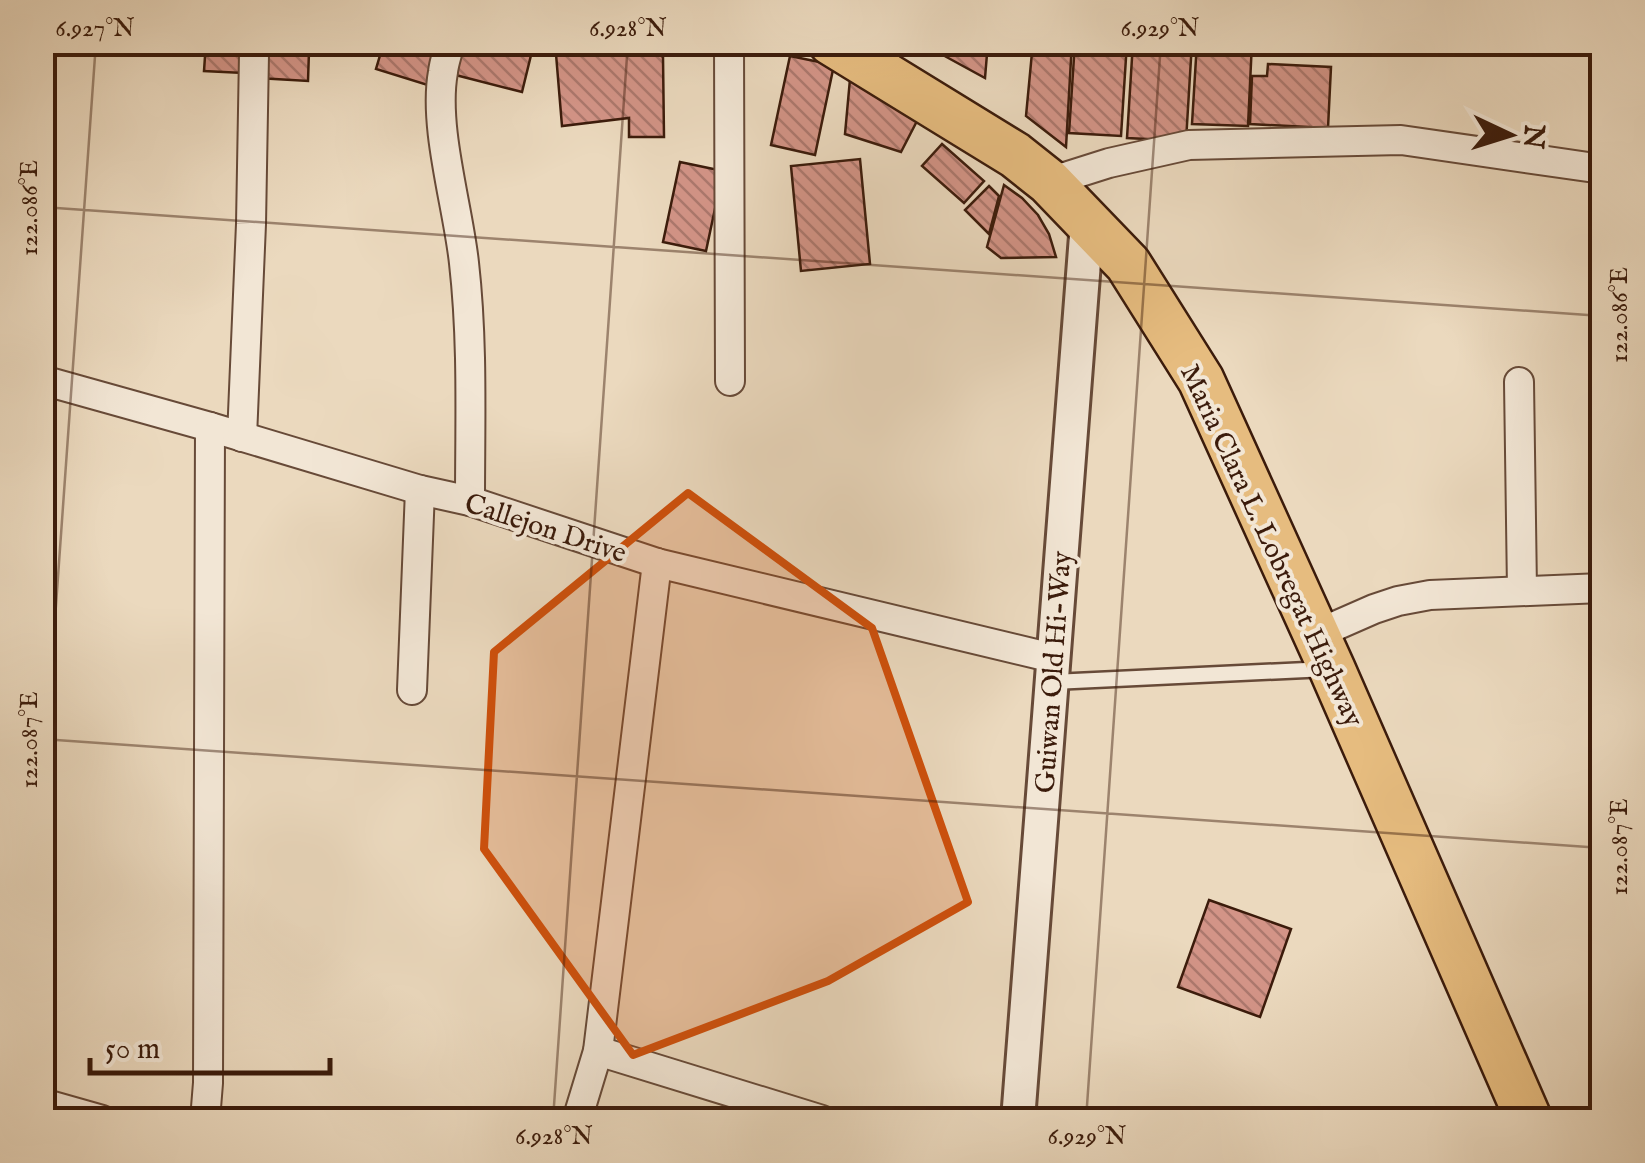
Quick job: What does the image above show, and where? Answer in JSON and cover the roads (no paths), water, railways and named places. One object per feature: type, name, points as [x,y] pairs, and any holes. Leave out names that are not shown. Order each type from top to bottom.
[{"type":"highway","name":"Maria Clara L. Lobregat Highway","points":[[831,42],[884,58],[1015,155],[1049,182],[1128,264],[1200,380],[1529,1120]]},
{"type":"street","points":[[450,42],[442,75],[442,106],[464,261],[471,358],[470,501]]},
{"type":"street","points":[[729,42],[730,381]]},
{"type":"street","points":[[242,437],[254,54]]},
{"type":"street","points":[[1049,182],[1109,162],[1189,145],[1401,140],[1602,169]]},
{"type":"street","name":"Guiwan Old Hi-Way","points":[[1018,1120],[1088,223]]},
{"type":"street","name":"Callejon Drive","points":[[42,380],[420,490],[470,501],[657,563],[1052,670]]},
{"type":"street","points":[[1518,382],[1522,590]]},
{"type":"street","points":[[205,1120],[210,426]]},
{"type":"street","points":[[412,690],[420,490]]},
{"type":"street","points":[[577,1120],[598,1050],[657,563]]},
{"type":"street","points":[[1324,652],[1398,601],[1522,590],[1602,588]]},
{"type":"street","points":[[598,1050],[784,1115],[822,1120]]},
{"type":"street","points":[[42,1103],[102,1120]]},
{"type":"lane","points":[[1052,670],[1324,652]]}]
